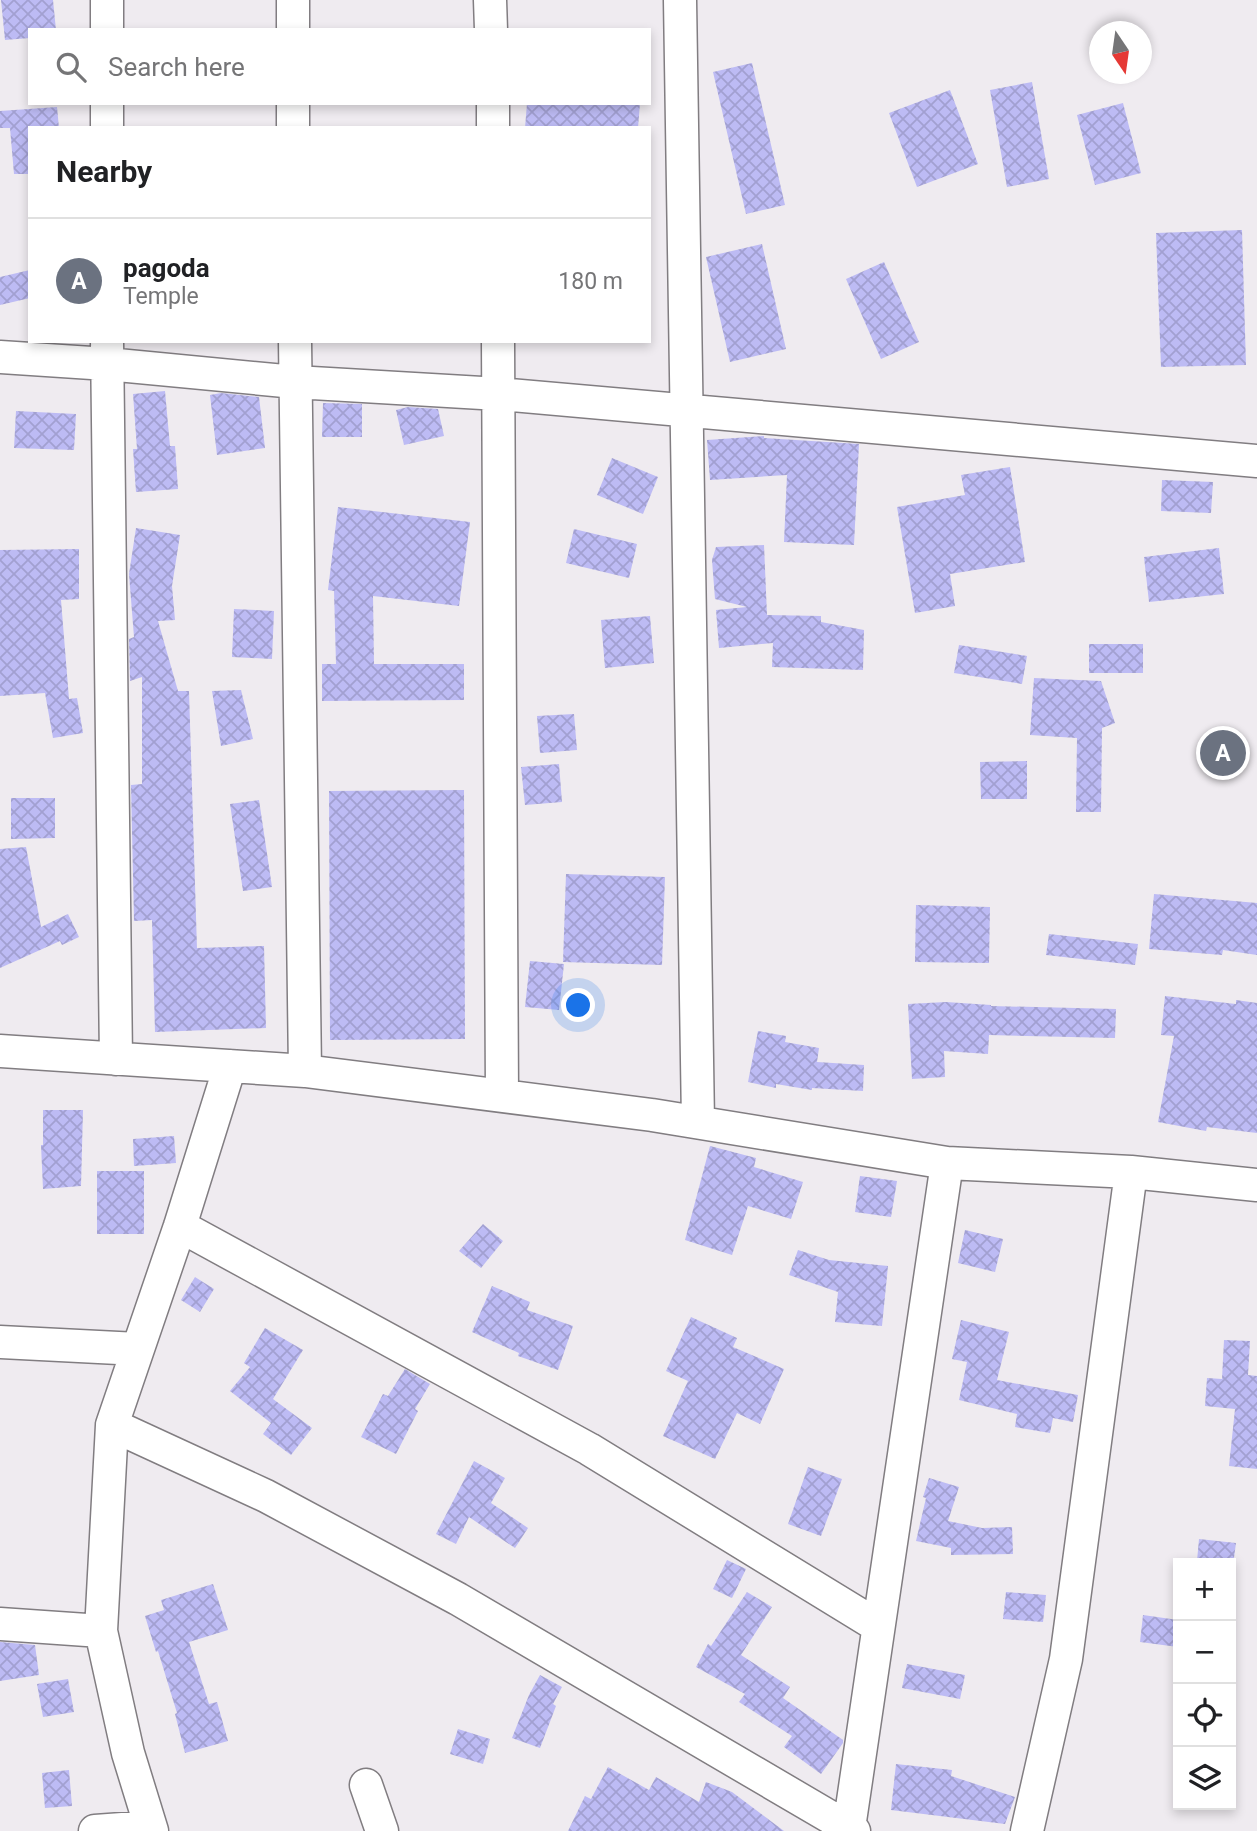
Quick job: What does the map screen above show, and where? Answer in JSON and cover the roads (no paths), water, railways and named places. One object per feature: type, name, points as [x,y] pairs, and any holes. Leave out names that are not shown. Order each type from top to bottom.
[{"type":"street","points":[[107,0],[107,28]]},
{"type":"street","points":[[293,0],[293,28]]},
{"type":"street","points":[[490,0],[491,28]]},
{"type":"street","points":[[680,0],[698,1122]]},
{"type":"street","points":[[107,105],[107,126]]},
{"type":"street","points":[[293,105],[293,126]]},
{"type":"street","points":[[493,105],[493,126]]},
{"type":"street","points":[[295,343],[305,1071]]},
{"type":"street","points":[[498,343],[502,1096]]},
{"type":"street","points":[[0,357],[107,352],[295,382],[499,394],[1257,461]]},
{"type":"street","points":[[107,352],[116,1059]]},
{"type":"street","points":[[0,1051],[305,1071],[652,1115],[947,1163],[1131,1172],[1257,1185]]},
{"type":"street","points":[[95,1831],[151,1829],[128,1753],[101,1631],[112,1424],[180,1226],[230,1066]]},
{"type":"street","points":[[112,1424],[266,1496],[458,1599],[849,1830],[947,1163]]},
{"type":"street","points":[[1027,1831],[1066,1659],[1131,1172]]},
{"type":"street","points":[[180,1226],[589,1449],[878,1626]]},
{"type":"street","points":[[0,1342],[138,1349]]},
{"type":"street","points":[[0,1624],[101,1631]]},
{"type":"street","points":[[366,1785],[382,1831]]},
{"type":"place","name":"pagoda","points":[[1223,753]]}]
